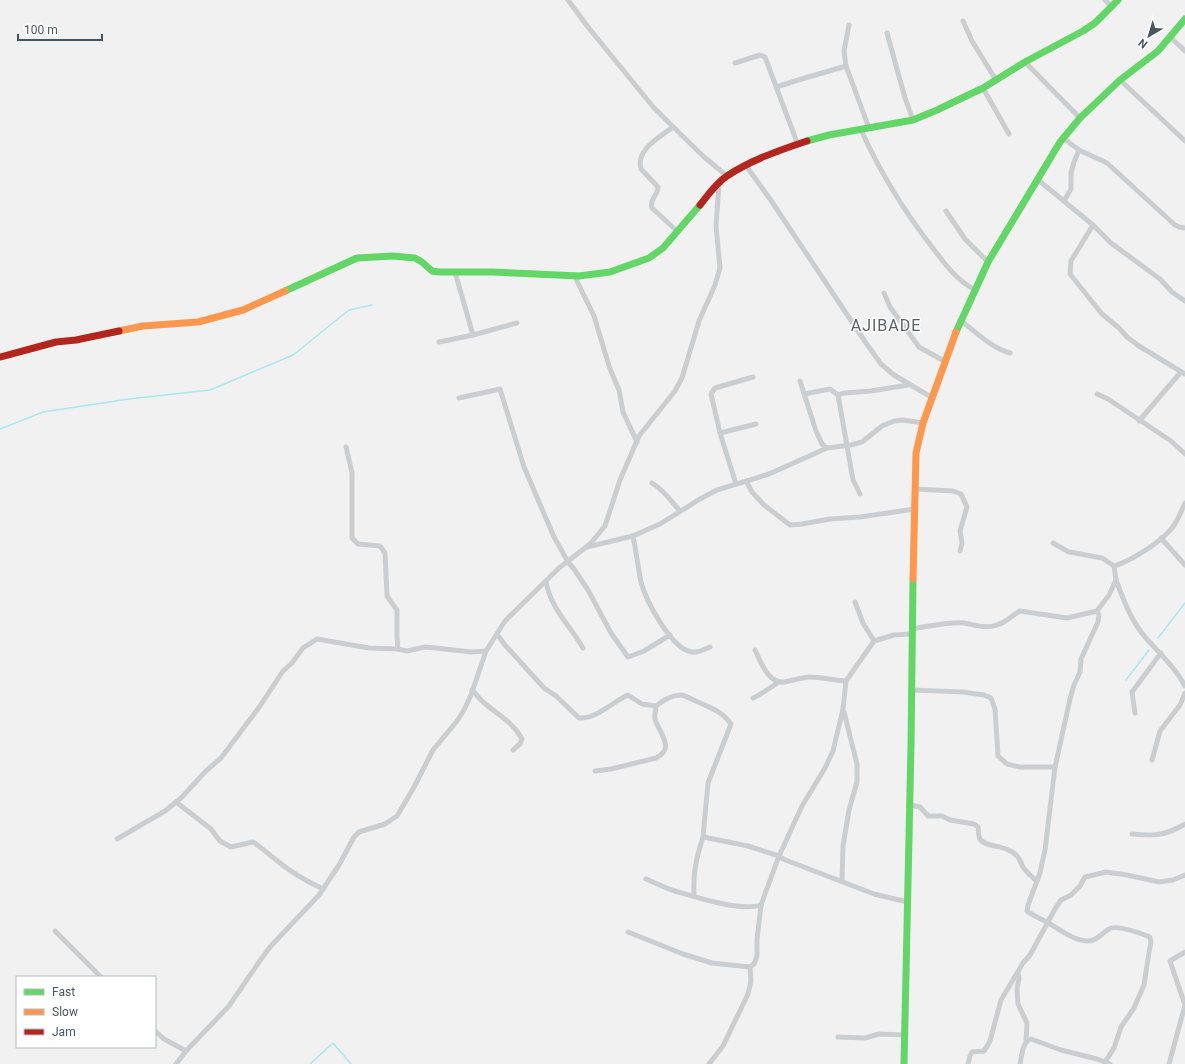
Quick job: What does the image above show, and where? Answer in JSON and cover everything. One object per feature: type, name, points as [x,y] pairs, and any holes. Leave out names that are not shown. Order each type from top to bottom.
[{"type":"street","points":[[568,0],[648,102],[704,157],[727,176]]},
{"type":"street","points":[[1105,0],[1112,7]]},
{"type":"street","points":[[0,357],[56,342],[76,340],[143,326],[198,322],[243,310],[357,258],[392,256],[415,258],[432,271],[574,275],[610,272],[649,258],[663,248],[719,183],[727,176],[772,153],[829,135],[913,120],[983,88],[1071,36],[1084,31],[1095,23],[1118,0]]},
{"type":"street","points":[[904,1064],[916,453],[923,423],[931,397],[960,320],[988,262],[1063,138],[1080,118],[1120,80],[1158,51],[1185,19]]},
{"type":"street","points":[[963,21],[972,40],[996,80]]},
{"type":"street","points":[[849,25],[844,50],[846,66],[865,129],[869,148],[897,198],[920,232],[953,274],[964,284],[975,290]]},
{"type":"street","points":[[887,33],[905,98],[913,120]]},
{"type":"street","points":[[1170,37],[1185,51]]},
{"type":"street","points":[[735,63],[763,55],[765,57],[798,145]]},
{"type":"street","points":[[1025,62],[1080,118]]},
{"type":"street","points":[[776,87],[846,66]]},
{"type":"street","points":[[1120,80],[1185,141]]},
{"type":"street","points":[[983,88],[1009,134]]},
{"type":"street","points":[[673,127],[646,148],[640,161],[640,166],[641,170],[658,187],[659,190],[651,203],[652,208],[678,232]]},
{"type":"street","points":[[1063,138],[1079,150],[1107,163],[1175,225],[1185,228]]},
{"type":"street","points":[[1064,201],[1071,189],[1074,162],[1079,150]]},
{"type":"street","points":[[747,167],[881,364],[908,385],[931,397]]},
{"type":"street","points":[[1037,179],[1093,225],[1111,243],[1160,279],[1172,292],[1185,300]]},
{"type":"street","points":[[176,1064],[186,1051],[229,1006],[270,947],[302,914],[323,889],[339,865],[354,837],[359,832],[385,824],[397,816],[433,750],[458,721],[472,690],[486,651],[505,621],[559,568],[586,548],[605,526],[620,480],[642,432],[678,386],[686,366],[699,321],[715,285],[720,268],[716,226],[719,183]]},
{"type":"street","points":[[946,211],[965,239],[988,262]]},
{"type":"street","points":[[1093,225],[1071,261],[1070,274],[1102,314],[1119,328],[1127,337],[1183,373],[1139,421]]},
{"type":"street","points":[[455,272],[473,336]]},
{"type":"street","points":[[574,275],[594,316],[610,368],[619,390],[623,412],[637,442]]},
{"type":"street","points":[[884,293],[890,307],[920,347],[944,361]]},
{"type":"street","points":[[960,320],[986,342],[1000,350],[1010,353]]},
{"type":"street","points":[[439,342],[473,336],[516,323]]},
{"type":"street","points":[[736,484],[720,433],[711,394],[714,388],[753,377]]},
{"type":"street","points":[[800,381],[816,431],[822,444],[827,448]]},
{"type":"street","points":[[804,394],[830,389],[838,394],[871,391],[908,385]]},
{"type":"street","points":[[460,398],[500,389],[524,468],[554,537],[611,633],[628,657],[644,651],[670,635]]},
{"type":"street","points":[[838,394],[853,480],[860,494]]},
{"type":"street","points":[[1097,394],[1108,399],[1171,441],[1185,454]]},
{"type":"street","points":[[586,548],[633,536],[660,524],[717,490],[769,474],[827,448],[847,446],[862,442],[888,422],[903,420],[923,423]]},
{"type":"street","points":[[720,433],[756,424]]},
{"type":"street","points":[[346,447],[352,473],[352,538],[358,544],[380,546],[385,553],[387,596],[397,610],[398,649]]},
{"type":"street","points":[[746,481],[752,492],[764,505],[790,525],[915,509]]},
{"type":"street","points":[[652,483],[662,489],[669,496],[680,511]]},
{"type":"street","points":[[916,489],[952,491],[961,494],[967,507],[960,531],[962,543],[960,551]]},
{"type":"street","points":[[1114,566],[1124,563],[1162,538],[1172,528],[1185,503]]},
{"type":"street","points":[[633,536],[646,596],[670,635],[680,647],[687,651],[694,653],[710,647]]},
{"type":"street","points":[[1162,538],[1185,565]]},
{"type":"street","points":[[1053,543],[1069,552],[1102,558],[1114,566],[1116,580],[1126,608],[1146,637],[1170,664],[1185,686]]},
{"type":"street","points":[[628,932],[683,954],[712,963],[750,967],[754,964],[757,956],[761,905],[779,856],[802,806],[825,768],[833,751],[843,709],[846,681],[874,641],[912,631],[954,624],[992,627],[998,625],[1020,610],[1067,618],[1097,611],[1109,595],[1116,580]]},
{"type":"street","points":[[546,581],[549,593],[557,608],[583,648]]},
{"type":"street","points":[[855,602],[863,622],[874,641]]},
{"type":"street","points":[[1026,1041],[1031,1039],[1061,1050],[1108,1063],[1121,1027],[1134,1008],[1144,985],[1151,943],[1150,938],[1129,930],[1114,927],[1109,928],[1096,939],[1088,941],[1077,939],[1027,911],[1045,850],[1055,767],[1070,699],[1080,672],[1081,659],[1098,622],[1099,615],[1097,611]]},
{"type":"street","points":[[497,634],[544,688],[556,696],[580,718],[592,716],[628,695],[642,704],[656,706],[665,699],[674,696],[686,696],[717,711],[727,718],[731,724],[708,783],[702,837],[693,877],[694,896]]},
{"type":"street","points":[[116,839],[165,811],[221,758],[251,719],[283,671],[292,663],[303,648],[317,639],[369,648],[398,649],[407,651],[425,647],[471,652],[486,651]]},
{"type":"street","points":[[755,650],[767,674],[772,679],[779,682]]},
{"type":"street","points":[[1135,713],[1132,692],[1161,653]]},
{"type":"street","points":[[753,698],[779,682],[798,678],[811,677],[846,681]]},
{"type":"street","points":[[472,690],[482,701],[507,720],[517,730],[522,739],[520,744],[513,750]]},
{"type":"street","points":[[911,690],[963,692],[984,695],[991,698],[995,709],[998,756],[1007,764],[1020,767],[1055,767]]},
{"type":"street","points":[[1152,760],[1160,731],[1180,705],[1185,693]]},
{"type":"street","points":[[595,771],[611,769],[662,756],[665,750],[666,742],[655,718],[656,706]]},
{"type":"street","points":[[842,881],[842,846],[849,810],[857,782],[857,764],[843,709]]},
{"type":"street","points":[[176,802],[211,829],[220,841],[231,847],[253,842],[307,881],[323,889]]},
{"type":"street","points":[[910,805],[920,807],[928,816],[942,816],[950,820],[974,824],[978,827],[979,836],[985,844],[999,846],[1010,850],[1018,856],[1024,868],[1036,880]]},
{"type":"street","points":[[1132,834],[1160,834],[1172,832],[1185,824]]},
{"type":"street","points":[[702,837],[748,846],[779,856],[874,894],[908,902]]},
{"type":"street","points":[[968,1064],[972,1052],[984,1051],[990,1041],[1001,1000],[1023,963],[1030,955],[1061,900],[1071,895],[1080,886],[1085,877],[1106,872],[1159,882],[1174,880],[1185,875]]},
{"type":"street","points":[[646,879],[694,896],[741,906],[754,907],[761,905]]},
{"type":"street","points":[[54,931],[99,976]]},
{"type":"street","points":[[1169,1064],[1185,1004],[1170,961],[1185,952]]},
{"type":"street","points":[[709,1064],[722,1046],[748,994],[751,981],[750,967]]},
{"type":"street","points":[[1018,973],[1018,1004],[1027,1023],[1026,1041],[1020,1064]]},
{"type":"street","points":[[156,1032],[164,1039],[186,1051]]},
{"type":"street","points":[[838,1037],[865,1038],[879,1034],[905,1035]]},
{"type":"waterway","points":[[0,429],[43,412],[129,399],[210,390],[293,355],[349,310],[372,305]]},
{"type":"waterway","points":[[1158,638],[1185,603]]},
{"type":"waterway","points":[[1126,680],[1149,650]]},
{"type":"waterway","points":[[310,1064],[333,1043],[351,1064]]},
{"type":"traffic: fast","points":[[807,141],[829,135],[913,120],[937,110],[983,88],[1025,62],[1083,31],[1095,23],[1118,0]]},
{"type":"traffic: fast","points":[[956,332],[988,262],[1060,142],[1080,118],[1120,80],[1158,51],[1185,19]]},
{"type":"traffic: fast","points":[[285,291],[357,258],[392,256],[415,258],[432,271],[439,272],[492,272],[579,276],[610,272],[649,258],[663,248],[700,205]]},
{"type":"traffic: fast","points":[[904,1064],[913,579]]},
{"type":"traffic: slow","points":[[119,331],[143,326],[198,322],[243,310],[285,291]]},
{"type":"traffic: slow","points":[[913,579],[916,453],[923,423],[956,332]]},
{"type":"traffic: jam","points":[[700,205],[719,182],[736,170],[766,156],[807,141]]},
{"type":"traffic: jam","points":[[0,357],[56,342],[76,340],[119,331]]},
{"type":"district","name":"AJIBADE","points":[[886,325]]}]
